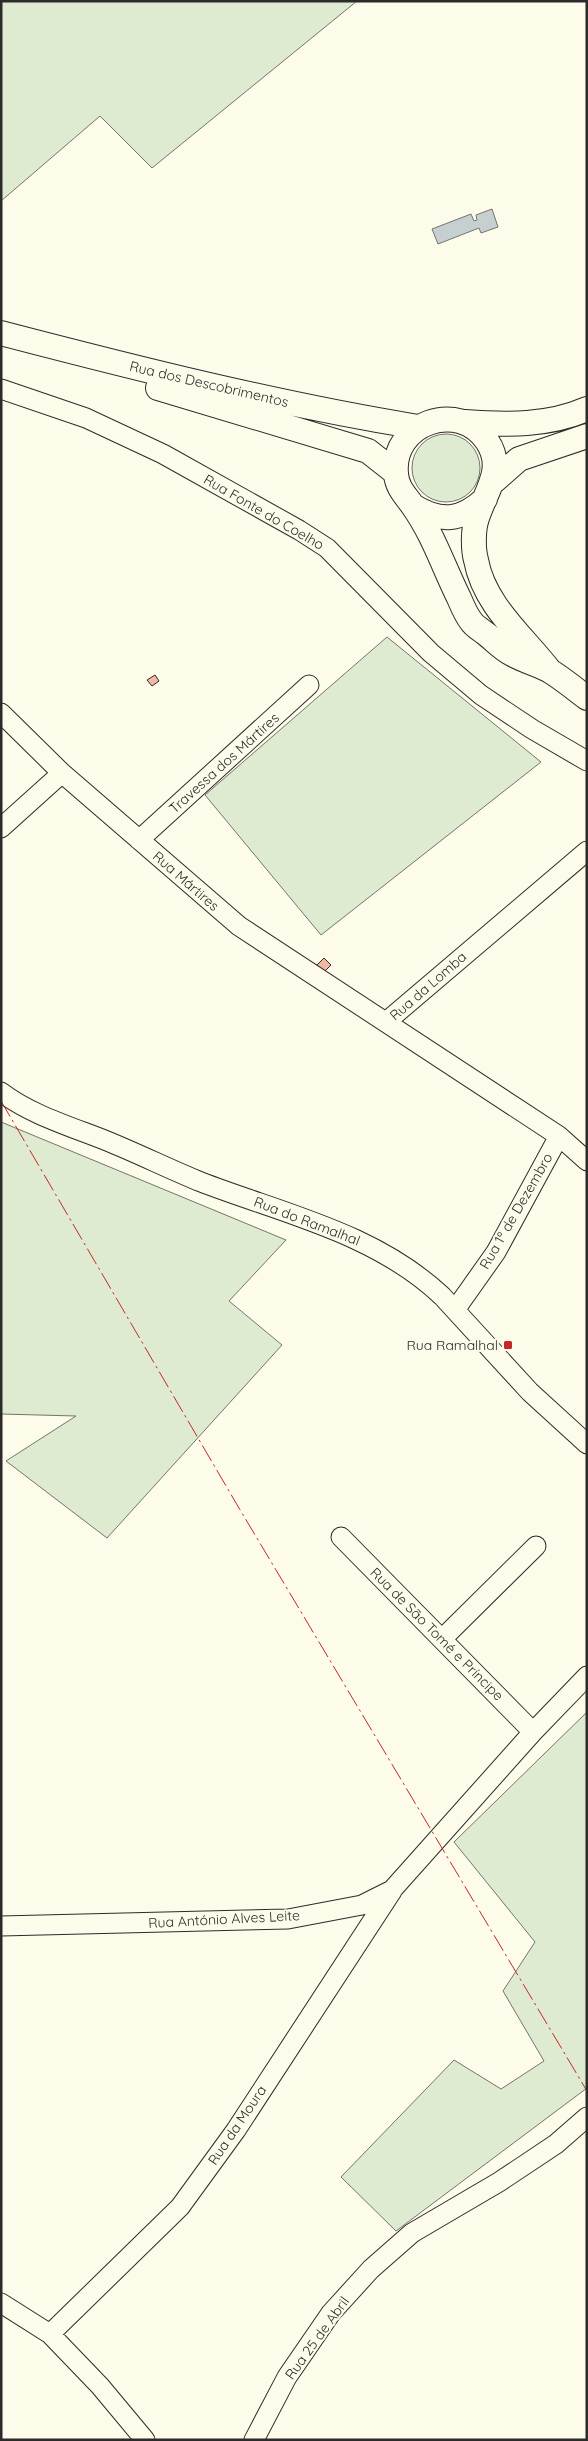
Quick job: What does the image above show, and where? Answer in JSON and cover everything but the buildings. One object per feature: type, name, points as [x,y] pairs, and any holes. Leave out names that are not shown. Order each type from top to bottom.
[{"type":"main road","name":"Rua dos Descobrimentos","points":[[1,334],[122,365],[338,413],[418,427]]},
{"type":"main road","name":"Rua dos Descobrimentos","points":[[1,334],[80,365],[368,451],[396,474]]},
{"type":"main road","points":[[587,410],[536,423],[508,426],[450,419],[433,420],[418,427],[400,447],[396,474],[399,486],[413,506],[436,547],[471,622],[511,654],[550,671],[587,698]]},
{"type":"main road","points":[[465,422],[479,431],[488,442],[494,454],[496,467],[489,490],[476,520],[475,558],[481,581],[504,618],[527,642],[550,671]]},
{"type":"main road","points":[[413,506],[427,514],[442,518],[473,510],[489,490],[519,459],[587,436]]},
{"type":"street","name":"Rua Fonte do Coelho","points":[[1,389],[86,418],[163,454],[299,530],[327,548],[431,654],[481,695],[532,730],[587,761]]},
{"type":"street","name":"Travessa dos Mártires","points":[[139,840],[309,685]]},
{"type":"street","name":"Rua Mártires","points":[[1,713],[62,773],[239,926],[386,1022]]},
{"type":"street","points":[[1,828],[62,773]]},
{"type":"street","name":"Rua da Lomba","points":[[587,851],[386,1022],[559,1136],[587,1161]]},
{"type":"street","name":"Rua do Ramalhal","points":[[1,1092],[28,1108],[59,1122],[201,1182],[361,1241],[406,1267],[430,1285],[530,1392],[587,1444]]},
{"type":"street","name":"Rua 1º de Dezembro","points":[[455,1310],[496,1252],[559,1136]]},
{"type":"street","name":"Rua de São Tomé e Príncipe","points":[[341,1537],[533,1732]]},
{"type":"street","points":[[442,1639],[536,1546]]},
{"type":"street","name":"Rua António Alves Leite","points":[[1,1926],[288,1919],[362,1905],[392,1890],[533,1732],[587,1676]]},
{"type":"street","name":"Rua da Moura","points":[[50,2334],[180,2207],[236,2130],[392,1890]]},
{"type":"street","name":"Rua 25 de Abril","points":[[254,2440],[287,2377],[331,2313],[371,2269],[412,2233],[470,2199],[556,2144],[587,2116]]},
{"type":"street","points":[[1,2303],[50,2334],[100,2386],[145,2440]]},
{"type":"green space","points":[[1,1],[357,1],[152,168],[100,116],[1,201]]},
{"type":"green space","points":[[453,434],[465,440],[474,449],[480,461],[478,481],[470,492],[453,502],[439,502],[422,492],[414,481],[412,461],[422,444],[433,436]]},
{"type":"green space","points":[[387,637],[541,762],[321,935],[205,795]]},
{"type":"green space","points":[[1,1122],[286,1240],[229,1301],[282,1345],[107,1538],[6,1461],[76,1416],[1,1414]]},
{"type":"green space","points":[[587,1712],[587,2088],[396,2231],[341,2177],[454,2060],[501,2089],[544,2061],[503,1991],[535,1942],[454,1842]]},
{"type":"shaded area","points":[[492,209],[498,227],[481,233],[479,228],[438,244],[432,229],[471,214],[474,221],[477,220],[476,215]]},
{"type":"power","points":[[1,1101],[236,1503],[587,2091]]},
{"type":"place","name":"Rua Ramalhal","points":[[508,1345]]}]
